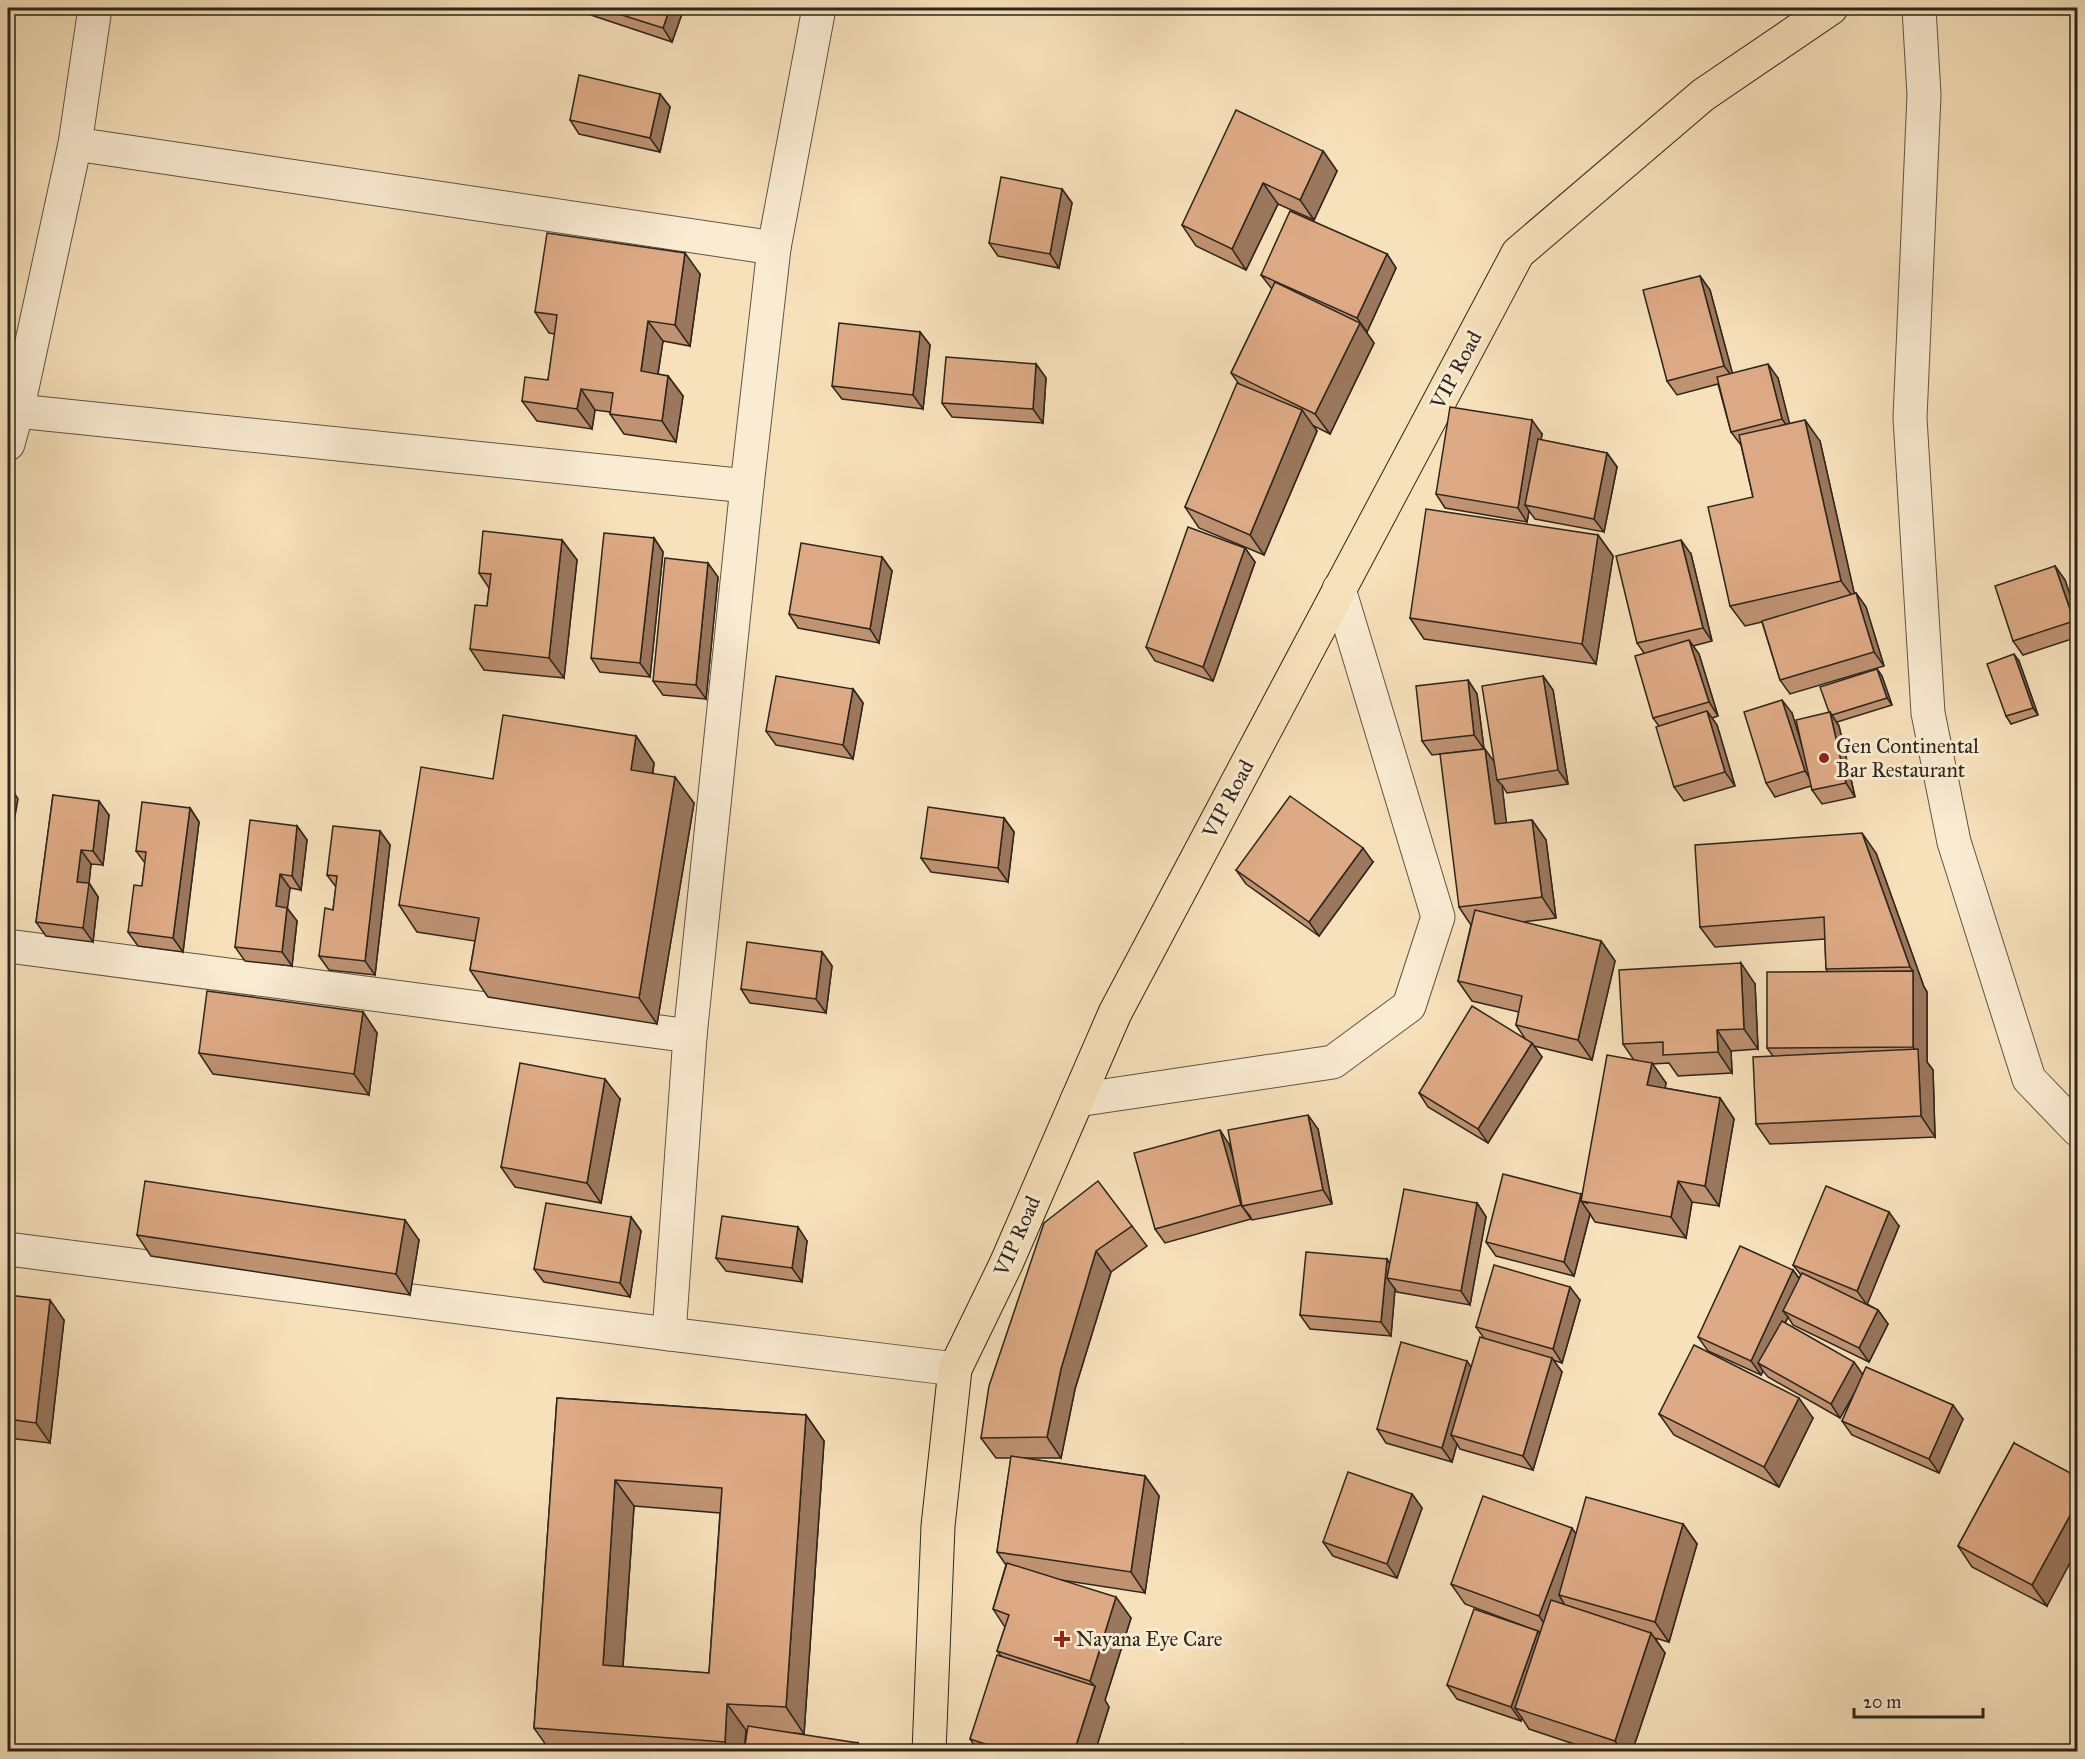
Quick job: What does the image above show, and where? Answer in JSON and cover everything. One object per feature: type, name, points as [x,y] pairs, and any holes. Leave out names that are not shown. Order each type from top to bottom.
[{"type":"highway","name":"VIP Road","points":[[929,1752],[938,1527],[955,1368],[1005,1264],[1115,1013],[1518,253],[1703,95],[1831,8]]},
{"type":"street","points":[[8,444],[75,144],[95,8]]},
{"type":"street","points":[[669,1334],[690,1036],[747,486],[774,248],[819,8]]},
{"type":"street","points":[[1919,8],[1924,95],[1910,418],[1928,713],[1954,842],[2029,1079],[2078,1130]]},
{"type":"street","points":[[75,144],[774,248]]},
{"type":"street","points":[[17,411],[747,486]]},
{"type":"street","points":[[1077,1100],[1333,1062],[1409,1006],[1438,917],[1339,589]]},
{"type":"street","points":[[8,946],[690,1036]]},
{"type":"street","points":[[8,1249],[669,1334],[955,1368]]},
{"type":"building","points":[[600,8],[670,8],[663,28]]},
{"type":"building","points":[[579,75],[660,94],[650,138],[570,120]]},
{"type":"building","points":[[1236,110],[1323,151],[1300,200],[1263,183],[1232,249],[1182,225]]},
{"type":"building","points":[[1001,177],[1062,189],[1050,254],[989,243]]},
{"type":"building","points":[[1290,211],[1387,254],[1357,318],[1261,275]]},
{"type":"building","points":[[547,233],[685,253],[675,325],[648,321],[641,371],[668,376],[662,421],[610,414],[613,393],[581,389],[577,409],[522,401],[525,377],[548,380],[557,315],[535,312]]},
{"type":"building","points":[[1700,276],[1724,366],[1667,381],[1643,290]]},
{"type":"building","points":[[1275,282],[1360,323],[1315,414],[1231,373]]},
{"type":"building","points":[[839,323],[920,332],[913,395],[832,386]]},
{"type":"building","points":[[946,357],[1036,364],[1033,409],[942,403]]},
{"type":"building","points":[[1768,364],[1782,419],[1731,432],[1717,377]]},
{"type":"building","points":[[1237,383],[1302,410],[1250,535],[1185,507]]},
{"type":"building","points":[[1450,407],[1532,420],[1518,508],[1436,494]]},
{"type":"building","points":[[1805,420],[1841,581],[1730,606],[1708,507],[1753,497],[1739,435]]},
{"type":"building","points":[[1538,439],[1607,453],[1594,519],[1525,505]]},
{"type":"building","points":[[1426,509],[1598,535],[1582,644],[1410,618]]},
{"type":"building","points":[[1188,527],[1245,548],[1203,667],[1146,647]]},
{"type":"building","points":[[483,531],[562,540],[549,658],[470,649],[475,605],[487,606],[491,574],[479,573]]},
{"type":"building","points":[[604,533],[654,538],[640,663],[591,658]]},
{"type":"building","points":[[1681,540],[1703,628],[1637,643],[1616,556]]},
{"type":"building","points":[[801,543],[882,557],[870,629],[789,614]]},
{"type":"building","points":[[665,558],[708,563],[696,685],[653,681]]},
{"type":"building","points":[[2055,566],[2074,621],[2013,641],[1995,586]]},
{"type":"building","points":[[1856,593],[1874,652],[1780,680],[1762,621]]},
{"type":"building","points":[[1689,640],[1709,702],[1653,718],[1635,656]]},
{"type":"building","points":[[2014,654],[2033,708],[2006,716],[1987,664]]},
{"type":"building","points":[[1877,669],[1887,698],[1832,715],[1829,712],[1820,687]]},
{"type":"building","points":[[776,676],[853,689],[843,745],[766,731]]},
{"type":"building","points":[[1543,676],[1558,770],[1497,780],[1482,686]]},
{"type":"building","points":[[1468,680],[1474,735],[1422,741],[1416,686]]},
{"type":"building","points":[[1782,700],[1805,771],[1766,783],[1744,712]]},
{"type":"building","points":[[1707,711],[1725,772],[1674,787],[1656,727]]},
{"type":"building","points":[[1830,712],[1846,783],[1812,790],[1796,720]]},
{"type":"building","points":[[503,715],[636,736],[631,770],[675,777],[639,998],[470,970],[479,918],[399,905],[421,767],[493,779]]},
{"type":"building","points":[[1485,749],[1495,824],[1532,820],[1542,897],[1459,907],[1440,754]]},
{"type":"building","points":[[53,795],[99,801],[93,851],[81,850],[77,882],[89,883],[83,928],[36,922]]},
{"type":"building","points":[[1290,796],[1363,848],[1309,922],[1236,870]]},
{"type":"building","points":[[142,802],[190,808],[173,938],[128,932],[134,885],[142,886],[146,852],[136,851]]},
{"type":"building","points":[[928,807],[1004,818],[998,868],[921,858]]},
{"type":"building","points":[[250,820],[297,826],[292,876],[280,874],[276,906],[287,908],[282,952],[235,947]]},
{"type":"building","points":[[333,826],[380,831],[365,961],[319,956],[325,908],[333,910],[337,876],[327,875]]},
{"type":"building","points":[[1862,833],[1910,967],[1826,969],[1824,917],[1700,927],[1695,845]]},
{"type":"building","points":[[1475,910],[1601,941],[1578,1040],[1516,1025],[1522,996],[1458,981]]},
{"type":"building","points":[[747,942],[822,952],[816,999],[741,989]]},
{"type":"building","points":[[1741,963],[1744,1029],[1717,1030],[1718,1052],[1663,1055],[1663,1042],[1623,1044],[1619,970]]},
{"type":"building","points":[[1913,971],[1913,1047],[1767,1048],[1767,972]]},
{"type":"building","points":[[207,991],[363,1012],[354,1074],[199,1053]]},
{"type":"building","points":[[1472,1006],[1532,1043],[1478,1129],[1419,1093]]},
{"type":"building","points":[[1918,1049],[1921,1116],[1756,1124],[1753,1057]]},
{"type":"building","points":[[1607,1055],[1652,1063],[1647,1085],[1720,1098],[1705,1186],[1678,1181],[1671,1217],[1581,1201]]},
{"type":"building","points":[[520,1063],[605,1079],[587,1183],[501,1167]]},
{"type":"building","points":[[1308,1115],[1323,1190],[1242,1206],[1228,1130]]},
{"type":"building","points":[[1220,1130],[1241,1205],[1155,1229],[1134,1153]]},
{"type":"building","points":[[1503,1174],[1581,1194],[1564,1262],[1486,1242]]},
{"type":"building","points":[[145,1181],[405,1220],[396,1274],[137,1235]]},
{"type":"building","points":[[1098,1181],[1132,1226],[1096,1251],[1061,1369],[1047,1437],[981,1438],[989,1386],[1044,1223]]},
{"type":"building","points":[[1826,1186],[1889,1212],[1857,1291],[1793,1265]]},
{"type":"building","points":[[1404,1189],[1477,1203],[1461,1291],[1387,1278]]},
{"type":"building","points":[[546,1203],[631,1217],[620,1283],[534,1269]]},
{"type":"building","points":[[722,1216],[798,1227],[792,1268],[716,1258]]},
{"type":"building","points":[[1740,1246],[1793,1270],[1751,1361],[1698,1337]]},
{"type":"building","points":[[1306,1252],[1387,1259],[1381,1322],[1300,1315]]},
{"type":"building","points":[[1494,1265],[1570,1287],[1553,1349],[1476,1327]]},
{"type":"building","points":[[1802,1273],[1878,1310],[1859,1348],[1783,1311]]},
{"type":"building","points":[[8,1295],[50,1300],[36,1423],[8,1419]]},
{"type":"building","points":[[1782,1321],[1854,1362],[1831,1404],[1758,1363]]},
{"type":"building","points":[[1480,1337],[1552,1358],[1523,1456],[1451,1435]]},
{"type":"building","points":[[1401,1342],[1467,1361],[1442,1448],[1377,1429]]},
{"type":"building","points":[[1694,1345],[1799,1398],[1764,1467],[1659,1414]]},
{"type":"building","points":[[1866,1367],[1953,1405],[1929,1459],[1842,1421]]},
{"type":"building","points":[[557,1398],[806,1415],[786,1707],[727,1704],[725,1742],[534,1728]],"holes":[[[615,1480],[722,1488],[709,1673],[603,1665]]]},
{"type":"building","points":[[2014,1443],[2078,1477],[2078,1501],[2032,1585],[1958,1546]]},
{"type":"building","points":[[1011,1456],[1145,1476],[1131,1572],[997,1552]]},
{"type":"building","points":[[1348,1472],[1412,1494],[1387,1564],[1323,1542]]},
{"type":"building","points":[[1483,1496],[1572,1528],[1539,1616],[1451,1584]]},
{"type":"building","points":[[1586,1497],[1683,1524],[1655,1622],[1559,1595]]},
{"type":"building","points":[[1007,1563],[1116,1597],[1090,1681],[997,1651],[1009,1615],[993,1609]]},
{"type":"building","points":[[1551,1600],[1651,1633],[1615,1741],[1515,1708]]},
{"type":"building","points":[[1474,1609],[1538,1631],[1511,1707],[1447,1685]]},
{"type":"building","points":[[997,1655],[1095,1686],[1074,1752],[1009,1752],[970,1739]]},
{"type":"building","points":[[748,1726],[858,1743],[857,1752],[744,1752]]},
{"type":"building","points":[[1181,1744],[1207,1752],[1179,1752]]},
{"type":"place","name":"Gen Continental Bar Restaurant","points":[[1824,758]]},
{"type":"place","name":"Nayana Eye Care","points":[[1062,1639]]}]
